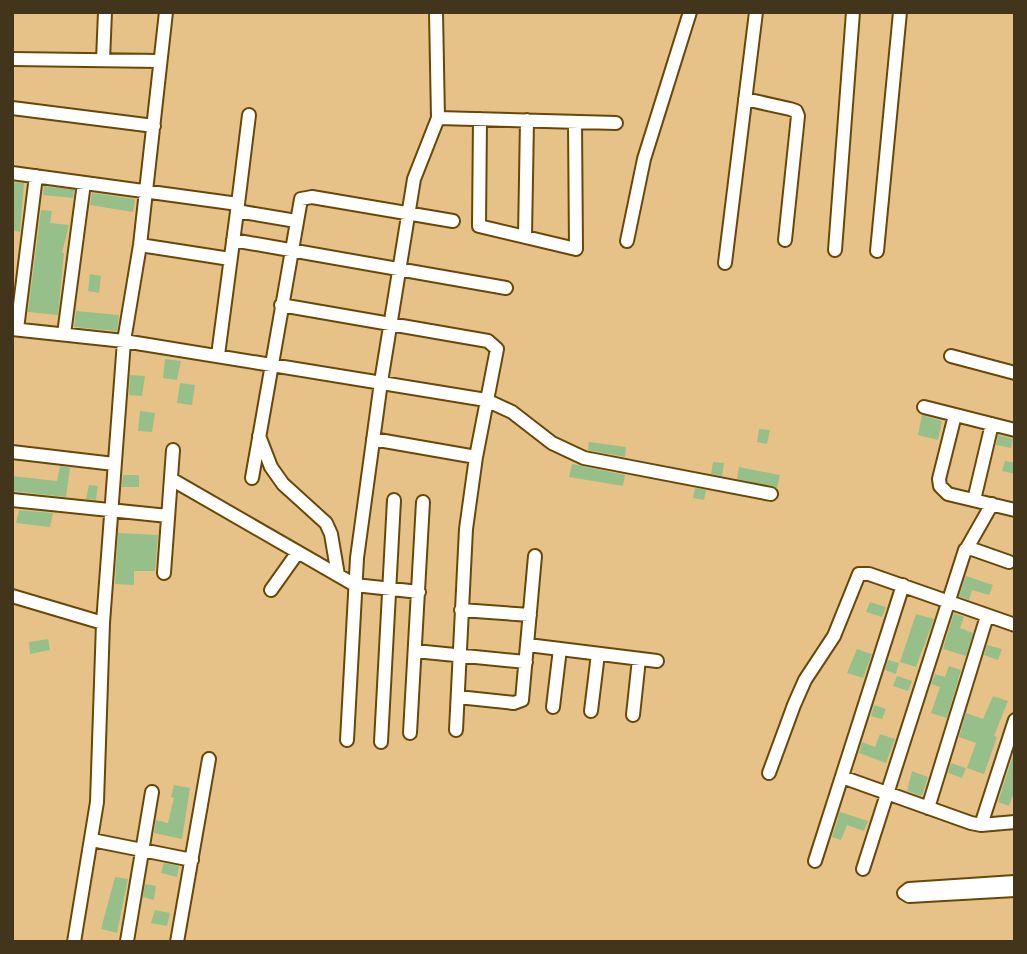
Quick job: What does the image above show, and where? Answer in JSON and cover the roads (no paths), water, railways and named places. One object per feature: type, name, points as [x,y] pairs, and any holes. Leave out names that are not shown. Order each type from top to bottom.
[{"type":"street","points":[[103,60],[105,12]]},
{"type":"street","points":[[74,942],[97,802],[103,623],[124,341],[147,191],[166,12]]},
{"type":"street","points":[[347,740],[355,585],[381,382],[414,179],[438,118],[436,12]]},
{"type":"street","points":[[626,242],[644,159],[690,12]]},
{"type":"street","points":[[726,262],[756,12]]},
{"type":"street","points":[[835,250],[853,12]]},
{"type":"street","points":[[877,251],[900,12]]},
{"type":"street","points":[[12,59],[160,61]]},
{"type":"street","points":[[745,99],[790,109],[796,111],[798,116],[785,240]]},
{"type":"street","points":[[12,108],[153,126]]},
{"type":"street","points":[[218,355],[249,115]]},
{"type":"street","points":[[438,118],[616,123]]},
{"type":"street","points":[[480,119],[479,226],[576,249],[575,122]]},
{"type":"street","points":[[524,237],[527,120]]},
{"type":"street","points":[[12,173],[147,191],[296,221]]},
{"type":"street","points":[[36,176],[15,329],[218,355],[486,400],[512,412],[552,443],[584,458],[771,494]]},
{"type":"street","points":[[64,334],[84,183]]},
{"type":"street","points":[[252,478],[301,199],[453,221]]},
{"type":"street","points":[[233,240],[506,288]]},
{"type":"street","points":[[140,245],[230,259]]},
{"type":"street","points":[[281,305],[494,344],[497,355],[486,400],[466,529],[456,730]]},
{"type":"street","points":[[951,356],[1015,373]]},
{"type":"street","points":[[924,407],[1015,429]]},
{"type":"street","points":[[955,415],[939,479],[940,486],[948,494],[1015,510]]},
{"type":"street","points":[[974,500],[992,424]]},
{"type":"street","points":[[259,436],[271,467],[283,484],[326,523],[331,534],[338,575]]},
{"type":"street","points":[[373,439],[476,457]]},
{"type":"street","points":[[164,573],[173,450]]},
{"type":"street","points":[[12,452],[114,464]]},
{"type":"street","points":[[171,479],[355,585],[419,592]]},
{"type":"street","points":[[12,500],[168,516]]},
{"type":"street","points":[[381,742],[394,500]]},
{"type":"street","points":[[410,733],[423,502]]},
{"type":"street","points":[[863,869],[963,554],[992,504]]},
{"type":"street","points":[[967,548],[1009,562]]},
{"type":"street","points":[[271,590],[298,552]]},
{"type":"street","points":[[457,697],[519,703],[524,696],[535,556]]},
{"type":"street","points":[[769,773],[805,680],[834,636],[859,574],[869,574],[903,585],[1015,625]]},
{"type":"street","points":[[815,862],[903,585]]},
{"type":"street","points":[[12,596],[103,623]]},
{"type":"street","points":[[461,610],[530,615]]},
{"type":"street","points":[[928,808],[987,616]]},
{"type":"street","points":[[528,645],[657,661]]},
{"type":"street","points":[[553,707],[560,649]]},
{"type":"street","points":[[415,651],[526,662]]},
{"type":"street","points":[[591,711],[598,654]]},
{"type":"street","points":[[633,715],[639,659]]},
{"type":"street","points":[[981,825],[1015,720]]},
{"type":"street","points":[[177,942],[209,759]]},
{"type":"street","points":[[842,777],[981,825],[1015,822]]},
{"type":"street","points":[[127,941],[152,792]]},
{"type":"street","points":[[92,840],[192,860]]},
{"type":"street","points":[[1015,882],[909,888],[904,893],[909,897],[1015,890]]}]
